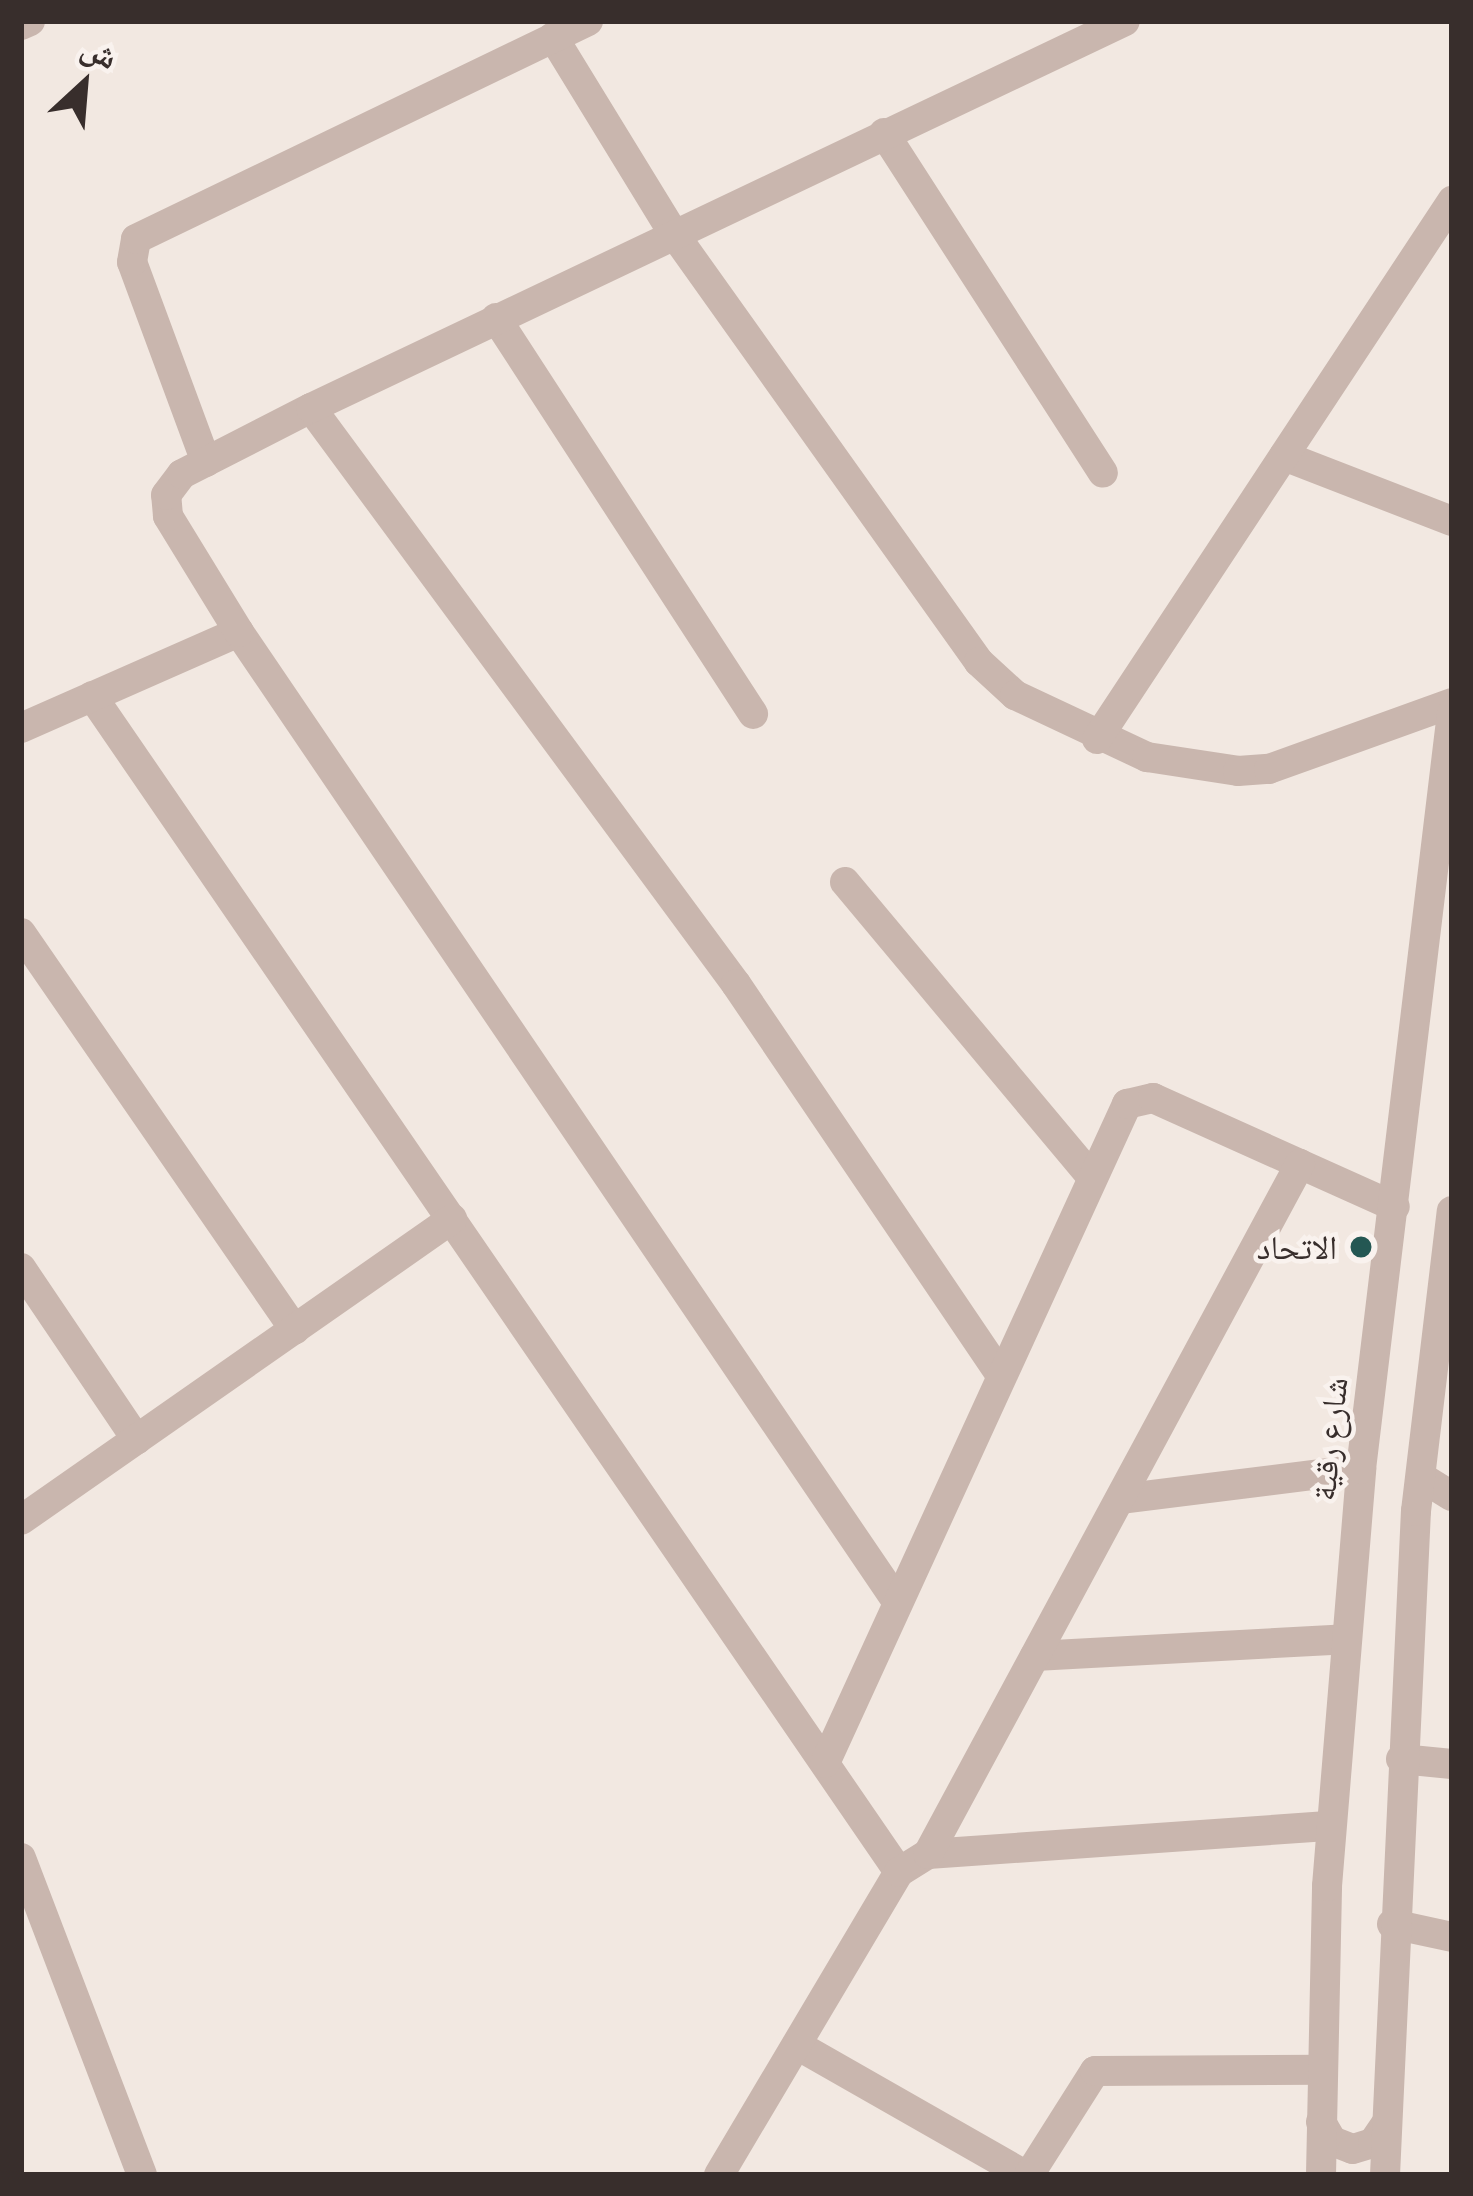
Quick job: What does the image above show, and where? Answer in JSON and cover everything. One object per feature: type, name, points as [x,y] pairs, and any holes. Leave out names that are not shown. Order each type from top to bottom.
[{"type":"street","points":[[21,25],[30,21]]},
{"type":"street","points":[[206,462],[132,262],[136,239],[588,21]]},
{"type":"street","points":[[896,1600],[239,632],[166,505],[172,483],[311,408],[672,231],[1125,21]]},
{"type":"street","points":[[553,38],[672,231],[979,662],[1015,695],[1097,740],[1177,765],[1269,770],[1452,703]]},
{"type":"street","points":[[884,133],[1102,472]]},
{"type":"street","points":[[1097,740],[1452,202]]},
{"type":"street","points":[[496,318],[753,714]]},
{"type":"street","points":[[311,408],[736,984],[1001,1376]]},
{"type":"street","points":[[1284,456],[1452,521]]},
{"type":"street","points":[[21,728],[239,632]]},
{"type":"street","points":[[92,696],[899,1872]]},
{"type":"street","name":"شارع رقية","points":[[1321,2175],[1331,1826],[1361,1469],[1442,846],[1452,713]]},
{"type":"street","points":[[845,882],[1092,1177]]},
{"type":"street","points":[[21,933],[295,1330]]},
{"type":"street","points":[[825,1763],[1127,1104],[1144,1096],[1395,1207]]},
{"type":"street","points":[[928,1854],[1300,1164]]},
{"type":"street","points":[[1385,2175],[1392,1924],[1420,1477],[1448,1286],[1452,1210]]},
{"type":"street","points":[[21,1520],[452,1219]]},
{"type":"street","points":[[21,1268],[136,1440]]},
{"type":"street","points":[[1120,1499],[1361,1469]]},
{"type":"street","points":[[1420,1477],[1452,1496]]},
{"type":"street","points":[[1035,1656],[1346,1639]]},
{"type":"street","points":[[1401,1759],[1452,1764]]},
{"type":"street","points":[[719,2175],[899,1872],[928,1854],[1331,1826]]},
{"type":"street","points":[[21,1858],[142,2175]]},
{"type":"street","points":[[1392,1924],[1452,1937]]},
{"type":"street","points":[[797,2044],[1027,2175],[1095,2071],[1321,2070]]},
{"type":"street","points":[[1321,2122],[1332,2141],[1353,2149],[1373,2143],[1386,2124]]},
{"type":"place","name":"الاتحاد","points":[[1361,1247]]}]
